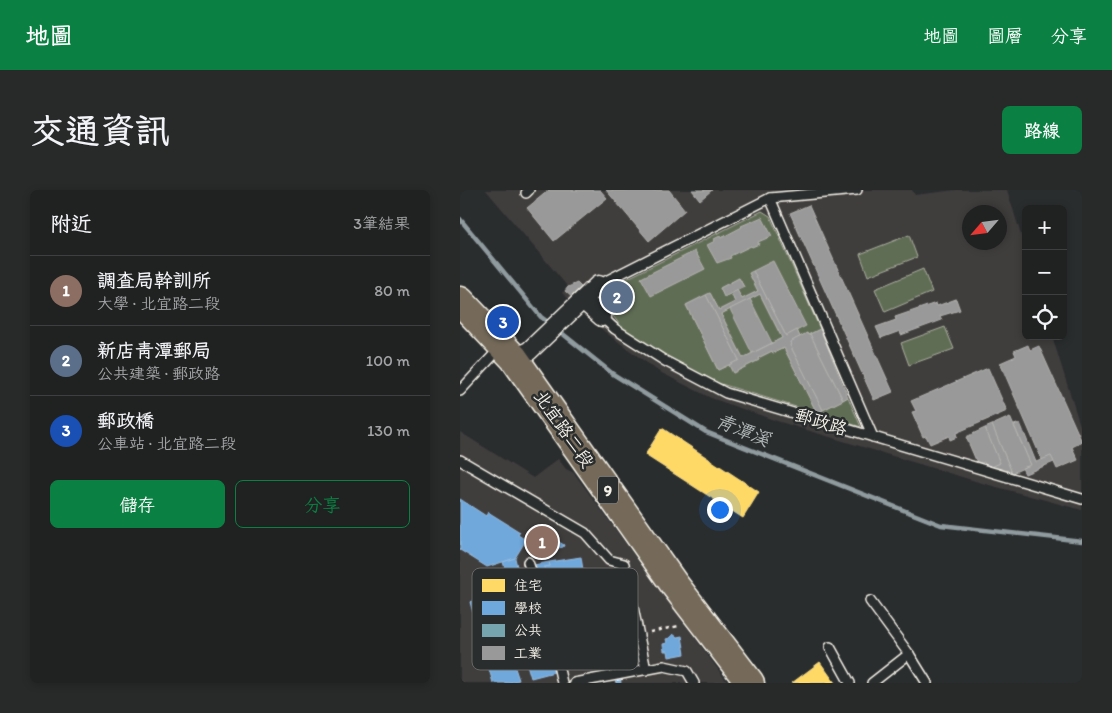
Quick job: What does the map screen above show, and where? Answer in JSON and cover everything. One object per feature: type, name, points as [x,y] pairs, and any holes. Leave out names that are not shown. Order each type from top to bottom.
[{"type":"main road","name":"北宜路二段","points":[[460,301],[515,351],[674,584],[750,683]]},
{"type":"street","points":[[515,351],[578,304],[598,285]]},
{"type":"street","name":"郵政路","points":[[578,304],[602,318]]},
{"type":"lane","points":[[598,285],[770,198],[857,190]]},
{"type":"lane","points":[[770,198],[873,437]]},
{"type":"lane","name":"郵政路","points":[[602,318],[615,329],[665,362],[726,393],[1082,499]]},
{"type":"lane","points":[[460,391],[515,351]]},
{"type":"lane","points":[[460,460],[585,533],[609,560],[624,564],[625,568]]},
{"type":"lane","points":[[528,562],[530,568]]},
{"type":"lane","points":[[870,601],[909,654],[927,683]]},
{"type":"lane","points":[[638,629],[646,670]]},
{"type":"lane","points":[[830,647],[850,683]]},
{"type":"lane","points":[[872,683],[909,654]]},
{"type":"lane","points":[[574,683],[664,666],[687,671],[694,683]]},
{"type":"lane","points":[[559,670],[562,683]]},
{"type":"path","points":[[639,634],[683,625]]},
{"type":"shaded area","points":[[486,190],[912,190],[915,195],[956,190],[1007,190],[1022,238],[1022,340],[1053,340],[1082,432],[1082,510],[982,483],[777,421],[711,398],[658,371],[605,332],[562,293],[568,287]]},
{"type":"shaded area","points":[[460,432],[533,478],[558,459],[566,469],[574,473],[728,683],[460,683]]},
{"type":"green space","points":[[762,211],[770,216],[820,329],[800,337],[797,330],[749,273],[758,291],[742,299],[737,290],[744,287],[739,278],[720,288],[724,296],[731,293],[735,302],[719,310],[710,293],[686,305],[718,370],[729,365],[733,373],[772,351],[773,353],[784,348],[817,413],[848,397],[861,427],[718,383],[667,357],[622,328],[608,309],[630,299],[624,287],[603,298],[604,290]]},
{"type":"green space","points":[[909,235],[917,257],[868,276],[860,254]]},
{"type":"green space","points":[[923,269],[932,292],[885,312],[875,289]]},
{"type":"green space","points":[[760,294],[782,338],[743,358],[721,314]]},
{"type":"green space","points":[[945,327],[954,349],[909,365],[901,343]]},
{"type":"building: 住宅","points":[[662,428],[759,492],[743,518],[645,455]]},
{"type":"building: 住宅","points":[[820,662],[835,683],[792,683]]},
{"type":"building: 學校","points":[[460,499],[486,516],[488,512],[520,532],[518,535],[526,540],[515,558],[487,567],[460,550]]},
{"type":"building: 學校","points":[[549,536],[564,545],[563,547],[540,550]]},
{"type":"building: 學校","points":[[581,557],[583,568],[544,568],[550,566],[549,562]]},
{"type":"building: 學校","points":[[515,558],[517,568],[505,568],[503,562]]},
{"type":"building: 學校","points":[[549,562],[550,566],[526,568]]},
{"type":"building: 學校","points":[[673,634],[677,637],[682,636],[685,654],[669,657],[668,651],[664,651],[663,644],[667,643],[666,639],[670,638]]},
{"type":"building: 學校","points":[[489,670],[516,670],[519,680],[509,683],[493,683]]},
{"type":"building: 學校","points":[[529,670],[558,671],[531,678]]},
{"type":"building: 學校","points":[[614,670],[630,670],[619,672],[621,683],[616,683]]},
{"type":"building: 公共","points":[[624,286],[630,299],[608,309],[603,298]]},
{"type":"building: 工業","points":[[549,190],[600,190],[607,198],[554,241],[527,208]]},
{"type":"building: 工業","points":[[606,190],[669,190],[685,210],[649,241]]},
{"type":"building: 工業","points":[[692,190],[712,190],[700,200]]},
{"type":"building: 工業","points":[[809,205],[893,392],[874,400],[790,213]]},
{"type":"building: 工業","points":[[762,217],[772,236],[758,242],[759,244],[730,256],[731,258],[717,263],[707,245],[715,241],[714,239],[720,236],[721,238],[741,226]]},
{"type":"building: 工業","points":[[695,251],[705,269],[651,296],[641,278]]},
{"type":"building: 工業","points":[[773,261],[806,326],[786,336],[753,271]]},
{"type":"building: 工業","points":[[753,271],[786,336],[797,330],[800,337],[790,342],[790,345],[823,410],[817,413],[784,348],[773,353],[772,351],[733,373],[729,365],[739,360],[706,295],[710,293],[719,310],[735,302],[731,293],[737,290],[742,299],[758,291],[749,273]],"holes":[[[760,294],[782,338],[743,358],[721,314]]]},
{"type":"building: 工業","points":[[739,278],[744,287],[724,297],[720,288]]},
{"type":"building: 工業","points":[[577,283],[584,290],[575,300],[565,291],[568,287]]},
{"type":"building: 工業","points":[[706,295],[739,360],[718,370],[686,305]]},
{"type":"building: 工業","points":[[750,299],[772,343],[752,353],[730,309]]},
{"type":"building: 工業","points":[[956,299],[960,310],[940,316],[942,320],[901,335],[900,331],[881,338],[876,327],[896,320],[895,317],[936,303],[937,306]]},
{"type":"building: 工業","points":[[820,329],[848,397],[843,400],[810,334]]},
{"type":"building: 工業","points":[[807,333],[808,335],[810,334],[843,400],[823,410],[790,345],[790,342]]},
{"type":"building: 工業","points":[[1028,345],[1030,350],[1039,346],[1082,442],[1072,447],[1078,460],[1057,469],[1051,456],[1042,460],[1000,363],[1016,356],[1014,351]]},
{"type":"building: 工業","points":[[988,368],[1007,411],[956,433],[957,437],[950,440],[949,436],[930,444],[926,436],[923,437],[912,412],[916,411],[911,401]]},
{"type":"building: 工業","points":[[1010,417],[1031,465],[1012,473],[992,425]]},
{"type":"building: 工業","points":[[1020,423],[1036,462],[1051,456],[1054,462],[1025,474],[1022,468],[1031,465],[1014,425]]},
{"type":"building: 工業","points":[[992,425],[1012,473],[1006,475],[987,469],[1000,463],[985,428]]},
{"type":"building: 工業","points":[[985,428],[1000,463],[987,469],[984,462],[978,465],[966,437]]},
{"type":"waterway","name":"青潭溪","points":[[460,219],[541,317],[552,325]]},
{"type":"waterway","name":"青潭溪","points":[[558,330],[613,374],[706,432],[941,525],[1082,541]]},
{"type":"place","name":"新店青潭郵局","points":[[617,297]]},
{"type":"place","name":"郵政橋","points":[[503,322]]},
{"type":"place","name":"調查局幹訓所","points":[[542,542]]}]
